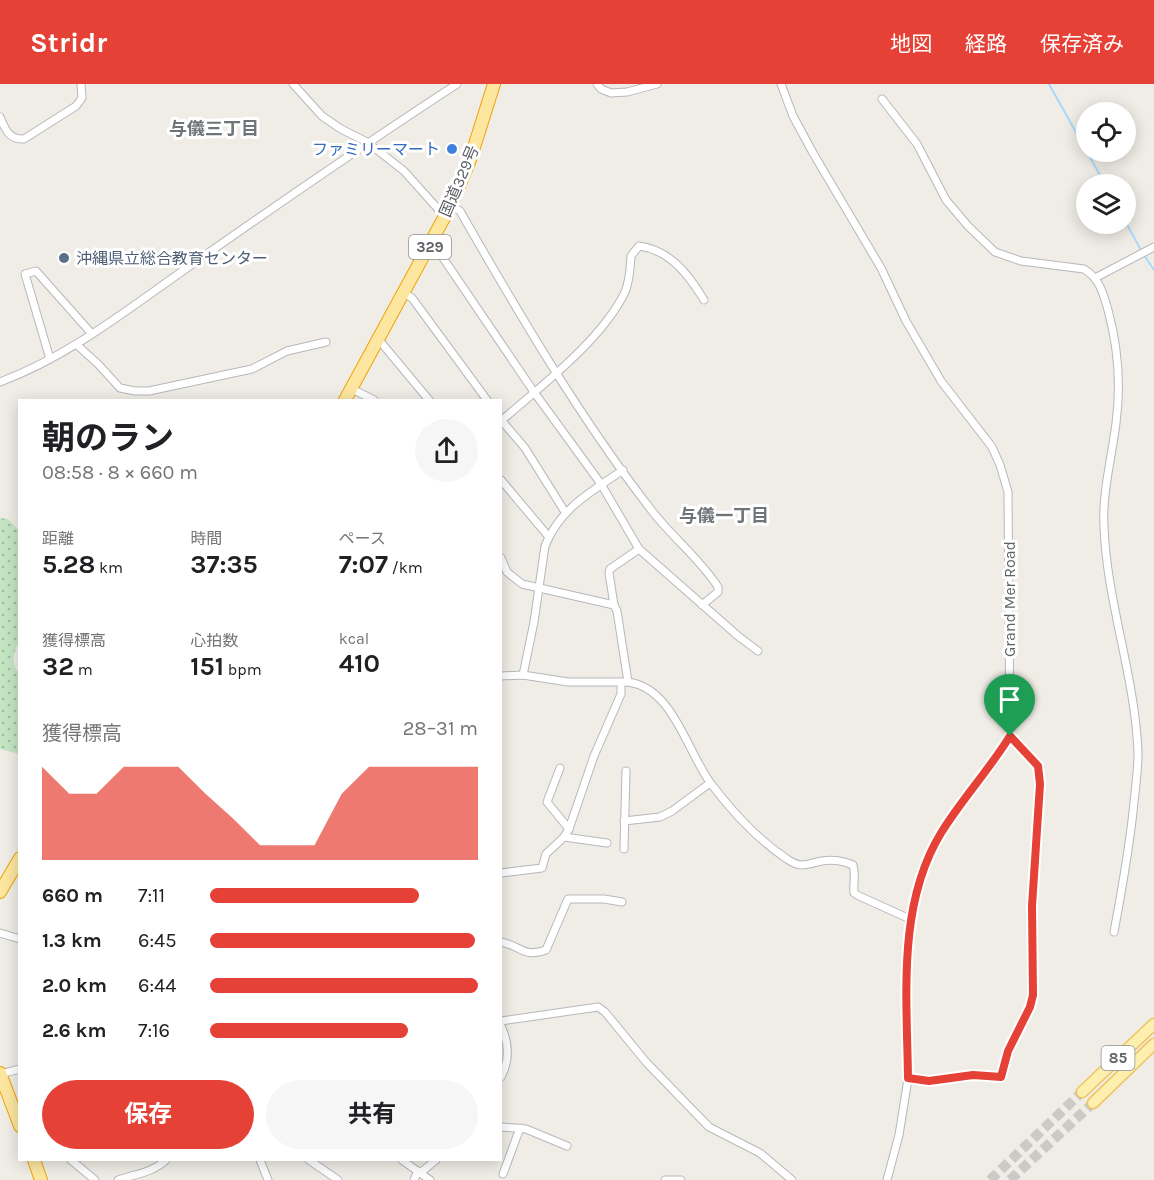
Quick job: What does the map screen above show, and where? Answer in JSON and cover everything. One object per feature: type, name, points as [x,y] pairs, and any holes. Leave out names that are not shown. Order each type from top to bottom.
[{"type":"highway","name":"国道329号","points":[[346,399],[449,209],[470,160],[494,84]]},
{"type":"highway","points":[[0,892],[18,861]]},
{"type":"highway","points":[[0,1074],[18,1121]]},
{"type":"highway","points":[[34,1161],[40,1180]]},
{"type":"main road","name":"85","points":[[1082,1092],[1154,1024]]},
{"type":"main road","name":"85","points":[[1093,1103],[1154,1044]]},
{"type":"street","points":[[0,117],[7,133],[17,139],[24,139],[76,106],[82,98],[81,84]]},
{"type":"street","points":[[293,84],[322,116],[367,142],[404,171],[438,208],[460,211],[556,372],[623,470],[653,513],[708,571],[718,587],[718,592],[702,605]]},
{"type":"street","points":[[0,382],[77,345],[367,142],[457,84]]},
{"type":"street","points":[[597,84],[601,89],[610,93],[627,92],[657,84]]},
{"type":"street","name":"Grand Mer Road","points":[[781,84],[793,116],[881,268],[906,321],[941,381],[992,447],[1000,465],[1008,492],[1010,528],[1010,736]]},
{"type":"street","points":[[882,99],[917,144],[946,200],[968,226],[995,252],[1021,261],[1084,269],[1095,278],[1102,289],[1113,328],[1118,370],[1116,422],[1106,490],[1104,526],[1115,617],[1132,702],[1138,751],[1128,855],[1114,932]]},
{"type":"street","points":[[502,420],[598,331],[624,292],[630,274],[631,256],[639,246],[648,247],[667,256],[692,280],[704,300]]},
{"type":"street","points":[[1095,278],[1154,246]]},
{"type":"street","points":[[429,247],[439,252],[534,392],[601,484],[639,549],[758,651]]},
{"type":"street","points":[[50,359],[25,274],[36,271],[92,334]]},
{"type":"street","points":[[404,293],[412,298],[486,399]]},
{"type":"street","points":[[379,340],[428,399]]},
{"type":"street","points":[[77,345],[120,388],[135,391],[252,369],[287,351],[326,342]]},
{"type":"street","points":[[352,389],[372,399]]},
{"type":"street","points":[[502,422],[525,448],[565,512]]},
{"type":"street","points":[[523,675],[549,537],[565,512],[623,470]]},
{"type":"street","points":[[502,481],[549,537]]},
{"type":"street","points":[[502,873],[542,868],[546,854],[569,829],[594,756],[624,682],[610,569],[639,549]]},
{"type":"street","points":[[502,560],[507,572],[522,584],[614,605]]},
{"type":"street","points":[[502,676],[523,675],[568,682],[636,683],[652,691],[665,703],[710,783],[747,829],[790,861],[805,866],[822,861],[841,861],[853,865],[854,892],[910,919]]},
{"type":"street","points":[[887,1180],[899,1134],[908,1078],[907,988],[910,919],[924,867],[941,832],[995,761],[1010,736],[1038,766],[1040,784],[1032,906],[1033,995],[1030,1007],[1008,1051],[1001,1077],[973,1075],[929,1081],[908,1078]]},
{"type":"street","points":[[560,768],[547,802],[569,829]]},
{"type":"street","points":[[624,849],[626,771]]},
{"type":"street","points":[[624,820],[660,817],[710,783]]},
{"type":"street","points":[[564,837],[607,843]]},
{"type":"street","points":[[502,942],[512,944],[528,954],[535,954],[546,950],[568,899],[604,899],[622,902]]},
{"type":"street","points":[[0,933],[18,938]]},
{"type":"street","points":[[502,1022],[598,1007],[605,1012],[646,1062],[709,1127],[760,1153],[792,1180]]},
{"type":"street","points":[[502,1029],[509,1050],[502,1076]]},
{"type":"street","points":[[0,1074],[18,1070]]},
{"type":"street","points":[[502,1127],[520,1128],[567,1146]]},
{"type":"street","points":[[503,1174],[520,1128]]},
{"type":"street","points":[[72,1161],[95,1180]]},
{"type":"street","points":[[118,1180],[143,1173],[165,1161]]},
{"type":"street","points":[[260,1161],[268,1180]]},
{"type":"street","points":[[310,1161],[338,1180]]},
{"type":"street","points":[[403,1161],[430,1180]]},
{"type":"street","points":[[414,1180],[419,1172],[435,1161]]},
{"type":"street","points":[[665,1180],[681,1180]]},
{"type":"green space","points":[[0,518],[8,519],[18,530],[18,644],[14,660],[18,671],[18,754],[0,749]]},
{"type":"waterway","points":[[1049,84],[1076,132]]},
{"type":"waterway","points":[[1093,162],[1099,174]]},
{"type":"waterway","points":[[1132,234],[1141,250]]},
{"type":"waterway","points":[[1144,255],[1154,270]]},
{"type":"tunnel","points":[[990,1180],[1082,1092]]},
{"type":"tunnel","points":[[1010,1180],[1093,1103]]},
{"type":"place","name":"ファミリーマート","points":[[452,149]]},
{"type":"place","name":"沖縄県立総合教育センター","points":[[64,258]]},
{"type":"district","name":"与儀三丁目","points":[[214,129]]},
{"type":"district","name":"与儀一丁目","points":[[724,516]]},
{"type":"route","points":[[1010,736],[1038,766],[1040,784],[1032,906],[1033,995],[1030,1007],[1008,1051],[1001,1077],[973,1075],[929,1081],[908,1078],[907,988],[910,919],[924,867],[941,832],[995,761],[1010,736]]}]
